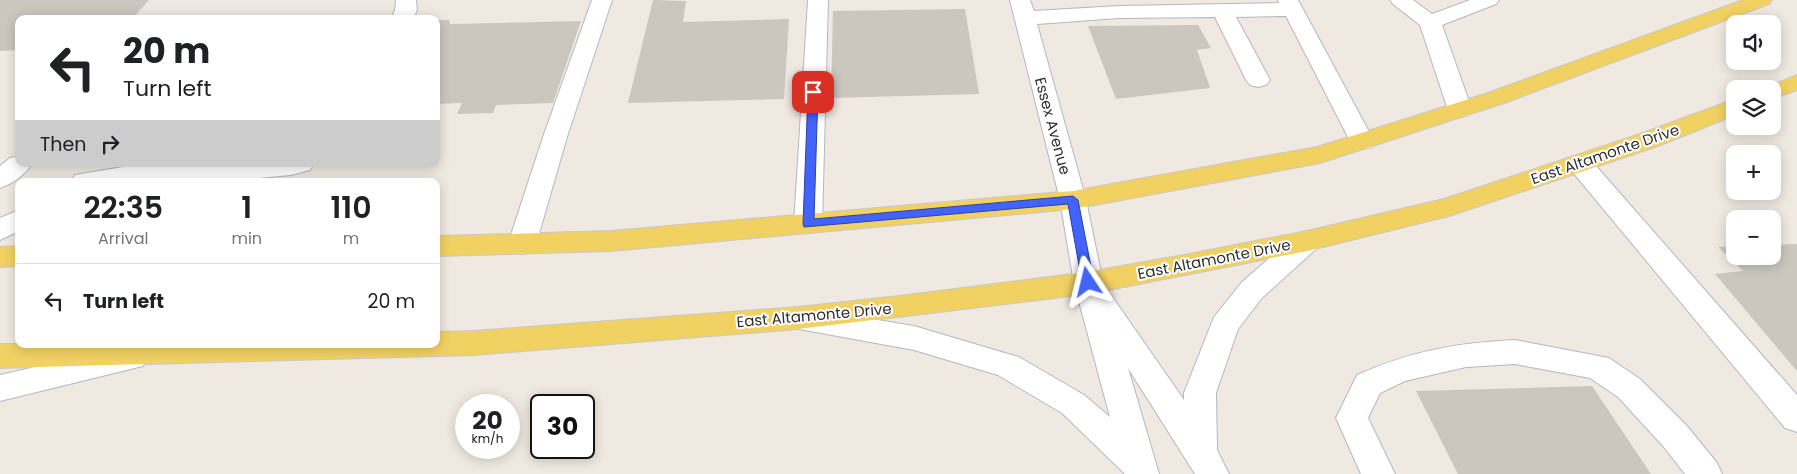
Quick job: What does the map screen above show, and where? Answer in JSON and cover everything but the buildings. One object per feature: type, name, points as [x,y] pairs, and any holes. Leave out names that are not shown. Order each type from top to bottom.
[{"type":"main road","points":[[440,246],[611,241],[1073,200],[1320,155],[1460,110],[1762,0]]},
{"type":"main road","points":[[1781,88],[1797,82]]},
{"type":"main road","name":"East Altamonte Drive","points":[[440,344],[474,343],[798,318],[899,307],[1088,282],[1307,241],[1449,207],[1649,140],[1726,110]]},
{"type":"main road","points":[[0,257],[15,256]]},
{"type":"main road","name":"East Altamonte Drive","points":[[0,356],[277,348]]},
{"type":"street","points":[[404,15],[406,0]]},
{"type":"street","points":[[522,244],[554,137],[602,0]]},
{"type":"street","points":[[808,224],[818,0]]},
{"type":"street","points":[[1400,0],[1430,22],[1460,110]]},
{"type":"street","points":[[1430,22],[1489,0]]},
{"type":"street","points":[[1022,9],[1119,12],[1222,11],[1290,4],[1362,141]]},
{"type":"street","name":"Essex Avenue","points":[[1022,9],[1073,200],[1088,282],[1139,469]]},
{"type":"street","points":[[1222,11],[1258,80]]},
{"type":"street","points":[[1580,164],[1797,418]]},
{"type":"street","points":[[0,179],[15,167]]},
{"type":"street","points":[[96,178],[139,169],[291,167]]},
{"type":"street","points":[[0,230],[15,222]]},
{"type":"street","points":[[1206,463],[1200,393],[1225,326],[1252,290],[1307,241]]},
{"type":"street","points":[[1088,282],[1206,463]]},
{"type":"street","points":[[798,318],[914,338],[1008,366],[1073,404],[1139,469]]},
{"type":"street","points":[[0,388],[158,351]]},
{"type":"street","points":[[1378,474],[1352,418],[1368,384],[1398,370],[1447,359],[1466,355],[1515,352],[1598,367],[1629,388],[1675,436],[1705,474]]},
{"type":"route","points":[[813,92],[808,224],[1073,200],[1088,282]]}]
